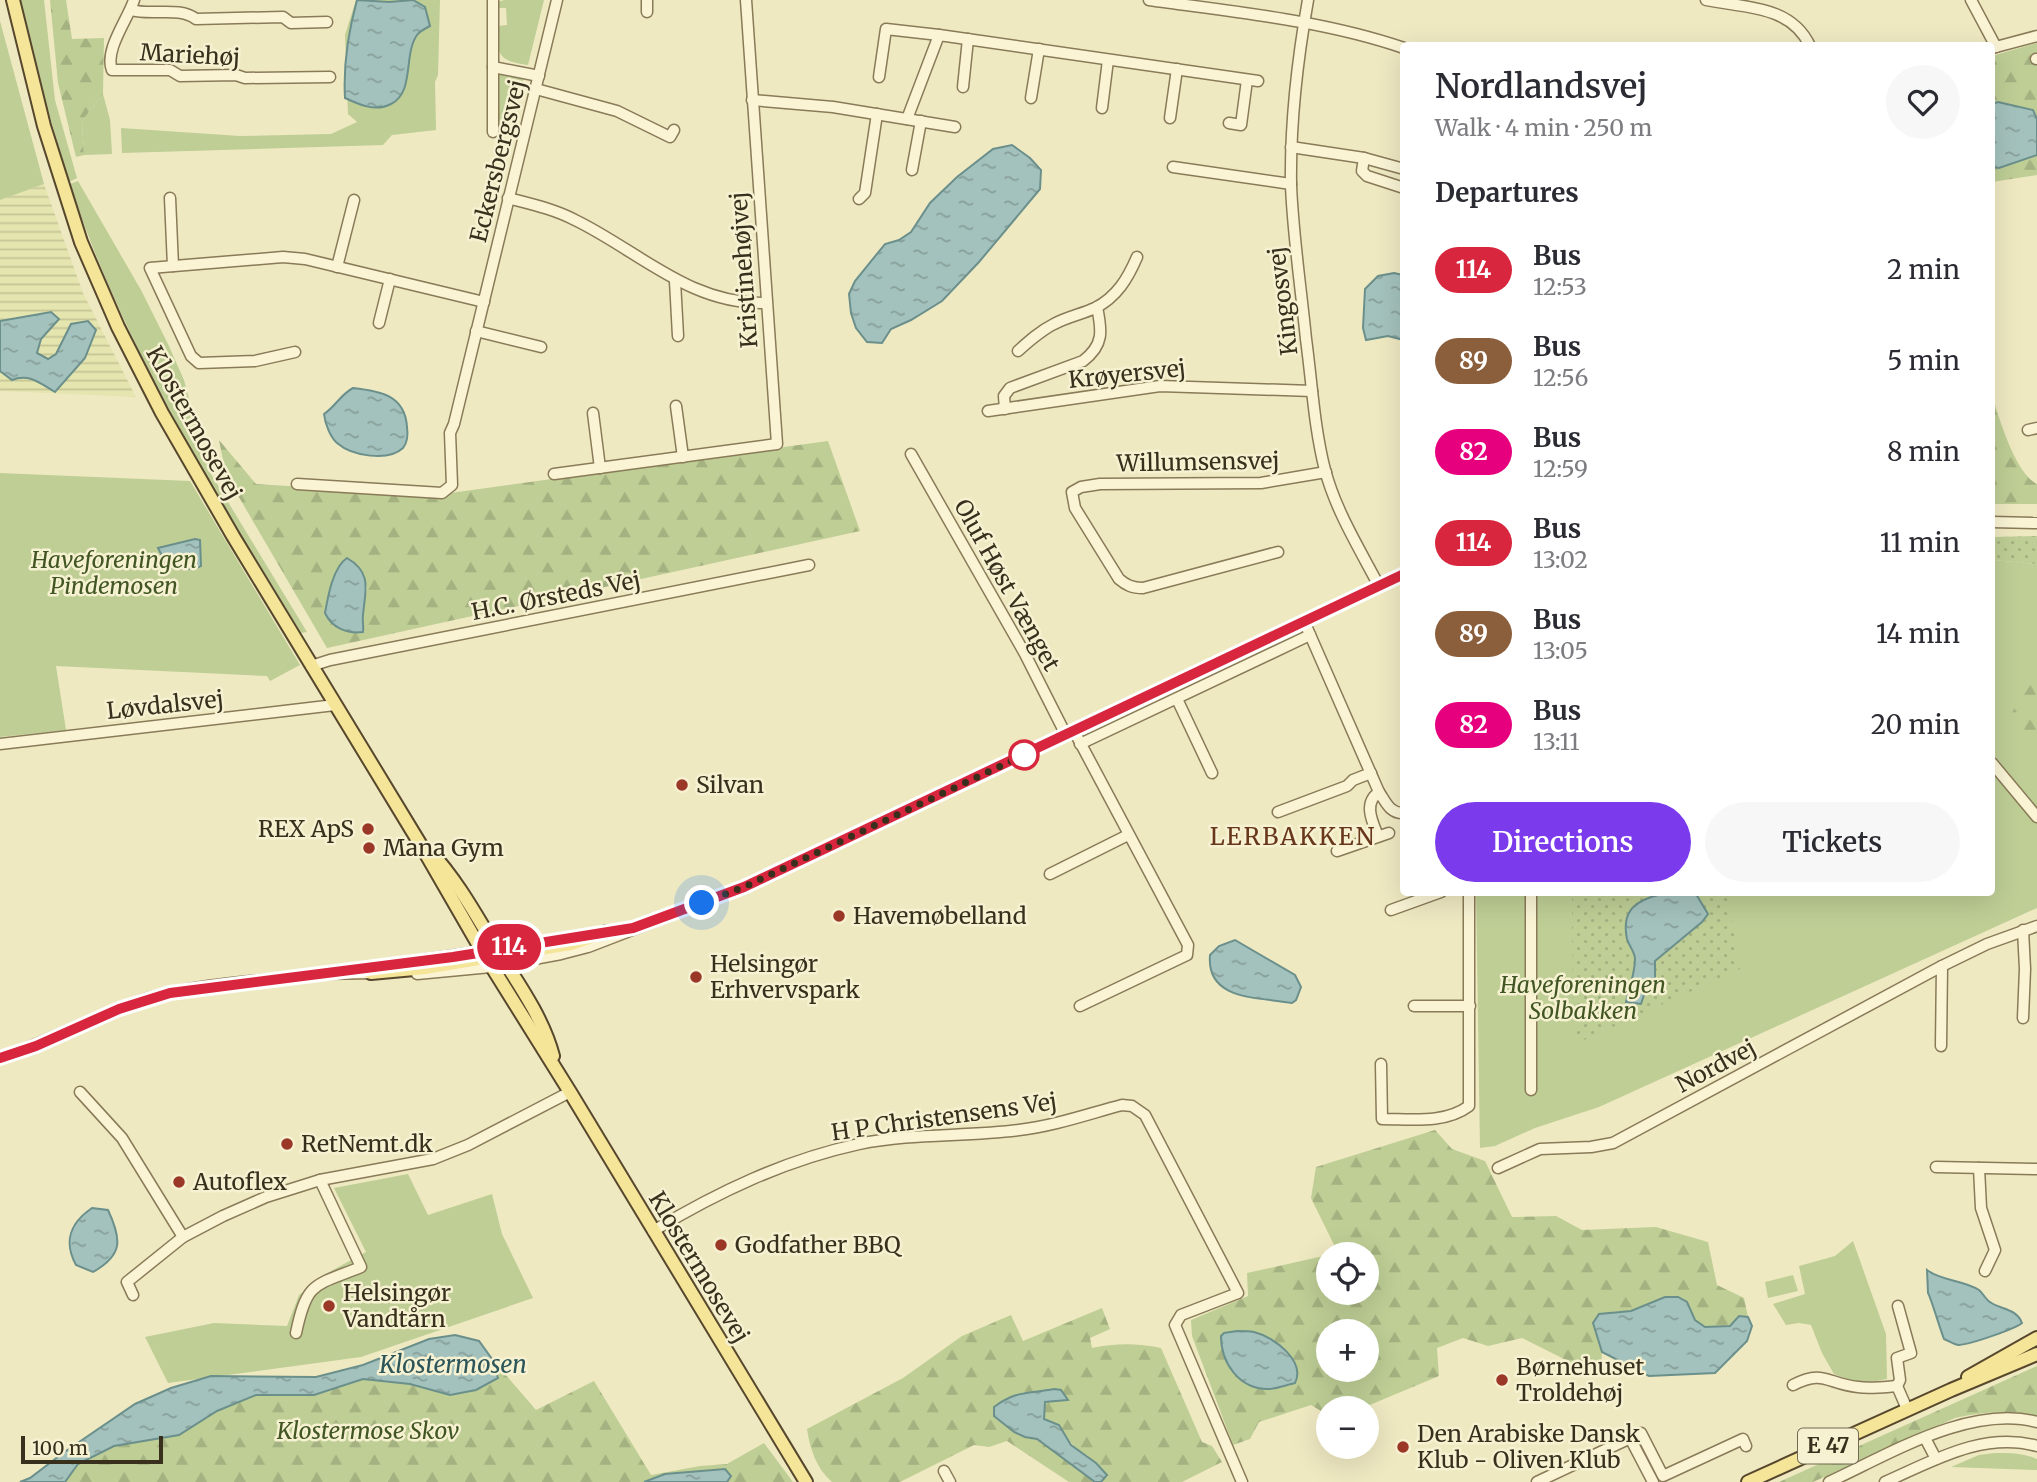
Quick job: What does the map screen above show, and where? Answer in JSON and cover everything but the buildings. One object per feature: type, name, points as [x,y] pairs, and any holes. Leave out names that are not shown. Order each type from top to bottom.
[{"type":"main road","name":"Klostermosevej","points":[[13,0],[55,165],[81,242],[118,327],[162,413],[311,666],[434,868],[551,1046],[558,1072]]},
{"type":"main road","name":"Klostermosevej","points":[[412,832],[455,881],[494,958],[558,1072],[806,1482]]},
{"type":"main road","points":[[371,973],[494,958],[571,944],[607,932]]},
{"type":"main road","name":"E 47","points":[[1951,1390],[1976,1371],[2037,1338]]},
{"type":"main road","points":[[1980,1378],[2037,1348]]},
{"type":"main road","name":"E 47","points":[[1748,1482],[1907,1409],[2037,1354]]},
{"type":"street","points":[[493,0],[493,132]]},
{"type":"street","name":"Eckersbergsvej","points":[[297,484],[442,493],[452,485],[450,433],[557,0]]},
{"type":"street","points":[[647,0],[648,12]]},
{"type":"street","name":"Kristinehøjvej","points":[[554,474],[777,444],[746,0]]},
{"type":"street","points":[[1149,0],[1304,22],[1379,39],[1400,47]]},
{"type":"street","name":"Kingosvej","points":[[1308,0],[1294,90],[1291,184],[1316,430],[1337,504],[1379,586]]},
{"type":"street","points":[[1706,0],[1778,14],[1792,20],[1808,42]]},
{"type":"street","points":[[1971,0],[1992,42]]},
{"type":"street","name":"Mariehøj","points":[[327,22],[291,23],[283,17],[196,19],[188,13],[142,13],[133,5],[117,36],[110,64],[112,70],[170,70],[180,76],[330,77]]},
{"type":"street","points":[[879,76],[886,29],[1252,80],[1241,125],[1229,123]]},
{"type":"street","points":[[907,118],[939,35]]},
{"type":"street","points":[[1995,47],[2037,36]]},
{"type":"street","points":[[963,87],[968,39]]},
{"type":"street","points":[[1031,98],[1039,49]]},
{"type":"street","points":[[1102,108],[1108,60]]},
{"type":"street","points":[[493,67],[539,76]]},
{"type":"street","points":[[1170,118],[1177,69]]},
{"type":"street","points":[[536,89],[617,111],[670,137],[674,130]]},
{"type":"street","points":[[752,100],[834,107],[955,127]]},
{"type":"street","points":[[859,199],[865,193],[877,114]]},
{"type":"street","points":[[912,170],[921,121]]},
{"type":"street","points":[[1291,147],[1364,158],[1400,168]]},
{"type":"street","points":[[1364,158],[1362,170],[1367,176],[1400,187]]},
{"type":"street","points":[[1173,167],[1291,184]]},
{"type":"street","points":[[170,198],[173,266]]},
{"type":"street","points":[[508,198],[576,220],[675,281],[708,295],[728,300],[766,303]]},
{"type":"street","points":[[337,267],[354,200]]},
{"type":"street","points":[[295,352],[255,361],[199,363],[191,356],[150,268],[283,257],[484,302]]},
{"type":"street","points":[[1018,351],[1055,323],[1097,307],[1116,293],[1129,276],[1137,257]]},
{"type":"street","points":[[379,323],[390,279]]},
{"type":"street","points":[[675,281],[678,336]]},
{"type":"street","points":[[1005,409],[1004,396],[1010,388],[1083,361],[1093,354],[1101,333],[1097,307]]},
{"type":"street","points":[[477,331],[541,347]]},
{"type":"street","name":"Krøyersvej","points":[[988,411],[1160,386],[1312,391]]},
{"type":"street","points":[[676,406],[683,457]]},
{"type":"street","points":[[593,413],[600,468]]},
{"type":"street","name":"Oluf Høst Vænget","points":[[911,454],[1070,733],[1080,744],[1188,945],[1187,955],[1080,1006]]},
{"type":"street","name":"Willumsensvej","points":[[1278,552],[1143,588],[1134,588],[1119,579],[1075,508],[1072,492],[1081,487],[1118,482],[1261,483],[1326,472]]},
{"type":"street","points":[[1995,522],[2037,523]]},
{"type":"street","name":"H.C. Ørsteds Vej","points":[[311,666],[330,660],[809,565]]},
{"type":"street","points":[[0,1058],[36,1046],[119,1009],[159,996],[453,957],[494,958],[588,947],[744,887],[1400,576]]},
{"type":"street","points":[[1304,621],[1379,792],[1389,808],[1400,813]]},
{"type":"street","points":[[1080,744],[1310,635]]},
{"type":"street","points":[[1177,699],[1212,774]]},
{"type":"street","name":"Løvdalsvej","points":[[0,744],[335,705]]},
{"type":"street","points":[[1995,767],[2037,817]]},
{"type":"street","points":[[1278,812],[1347,786],[1353,780],[1371,773]]},
{"type":"street","points":[[1378,836],[1370,814],[1370,804],[1372,797],[1379,792]]},
{"type":"street","points":[[1337,851],[1389,833]]},
{"type":"street","points":[[1049,874],[1128,835]]},
{"type":"street","points":[[1391,910],[1430,896]]},
{"type":"street","points":[[1381,1063],[1382,1119],[1447,1118],[1469,1106],[1469,896]]},
{"type":"street","points":[[1531,896],[1531,1090]]},
{"type":"street","name":"Nordvej","points":[[1498,1168],[1540,1149],[1591,1147],[1613,1143],[1942,966],[1987,944],[2037,926]]},
{"type":"street","points":[[607,932],[633,928]]},
{"type":"street","points":[[2023,930],[2023,1018]]},
{"type":"street","points":[[1941,1046],[1942,966]]},
{"type":"street","points":[[313,974],[371,973]]},
{"type":"street","points":[[1414,1006],[1470,1006]]},
{"type":"street","points":[[80,1092],[122,1138],[183,1237]]},
{"type":"street","points":[[133,1295],[127,1282],[183,1237],[223,1216],[265,1197],[320,1180],[433,1158],[468,1145],[570,1092]]},
{"type":"street","name":"H P Christensens Vej","points":[[653,1231],[739,1184],[825,1153],[891,1139],[1018,1130],[1122,1105],[1132,1106],[1145,1115],[1238,1293],[1181,1315],[1175,1325],[1242,1482]]},
{"type":"street","points":[[1936,1167],[2037,1169]]},
{"type":"street","points":[[1979,1168],[1981,1208],[1995,1250],[1985,1271]]},
{"type":"street","points":[[296,1333],[307,1294],[319,1284],[361,1267],[320,1180]]},
{"type":"street","points":[[1898,1306],[1910,1353],[1897,1358],[1900,1380],[1897,1387],[1907,1409]]},
{"type":"street","points":[[1793,1385],[1816,1376],[1859,1388],[1897,1387]]},
{"type":"street","points":[[1829,1482],[1925,1438],[1973,1421],[2011,1418],[2037,1422]]},
{"type":"street","points":[[1537,1482],[1641,1433],[1663,1476],[1743,1439],[1746,1446]]},
{"type":"street","points":[[1630,1438],[1653,1482]]},
{"type":"street","points":[[1925,1438],[1936,1459]]},
{"type":"street","points":[[1885,1482],[1936,1459],[1984,1443],[2013,1441],[2037,1446]]},
{"type":"street","points":[[944,1471],[950,1482]]},
{"type":"green space","points":[[20,0],[44,0],[55,100],[77,178],[69,182],[34,62]]},
{"type":"green space","points":[[50,0],[66,0],[72,39],[104,38],[103,94],[82,121],[84,155],[76,157],[58,83]]},
{"type":"green space","points":[[356,0],[440,0],[438,75],[435,82],[436,130],[392,135],[383,145],[122,153],[121,128],[240,136],[331,134],[357,122],[348,114],[345,35]]},
{"type":"green space","points":[[544,0],[528,65],[504,58],[499,50],[498,26],[507,25],[506,8],[498,8],[498,2]]},
{"type":"green space","points":[[0,21],[44,184],[0,200]]},
{"type":"green space","points":[[2037,43],[2037,119],[2033,110],[1995,103],[1995,55]]},
{"type":"green space","points":[[502,73],[524,77],[511,132],[505,132],[497,125],[497,76]]},
{"type":"green space","points":[[103,94],[110,120],[112,154],[84,155],[82,121]]},
{"type":"green space","points":[[2037,155],[2037,175],[1995,182],[1995,167]]},
{"type":"green space","points":[[78,181],[141,290],[168,344],[184,380],[208,469],[307,632],[301,633],[235,525],[143,359],[116,302],[70,184]]},
{"type":"green space","points":[[44,184],[83,293],[136,397],[0,391],[0,200]]},
{"type":"green space","points":[[1995,404],[2015,457],[2029,478],[2037,484],[2037,504],[1995,504]]},
{"type":"green space","points":[[219,440],[256,484],[436,495],[828,441],[860,531],[327,648],[226,475]],"holes":[[[333,586],[367,587],[362,619],[350,630],[339,629],[327,600]]]},
{"type":"green space","name":"Haveforeningen Pindemosen","points":[[0,473],[190,481],[300,665],[270,681],[267,676],[56,666],[66,730],[0,737]]},
{"type":"green space","points":[[2037,536],[2037,564],[1995,560],[1995,537]]},
{"type":"green space","name":"Haveforeningen Solbakken","points":[[1995,560],[2037,564],[2037,908],[1599,1107],[1535,1128],[1495,1146],[1480,1148],[1476,896],[1995,896]]},
{"type":"green space","points":[[2037,675],[2037,755],[2009,717]]},
{"type":"green space","points":[[1572,896],[1731,896],[1729,908],[1740,969],[1573,1045]]},
{"type":"green space","points":[[1435,1130],[1452,1149],[1485,1161],[1512,1217],[1556,1216],[1582,1230],[1656,1227],[1708,1242],[1717,1285],[1744,1298],[1748,1317],[1739,1316],[1730,1326],[1705,1327],[1695,1318],[1686,1302],[1674,1297],[1631,1311],[1612,1312],[1593,1323],[1602,1352],[1601,1363],[1584,1369],[1522,1338],[1488,1346],[1463,1338],[1437,1348],[1439,1376],[1379,1401],[1379,1396],[1316,1396],[1316,1408],[1311,1405],[1259,1422],[1250,1439],[1233,1445],[1192,1336],[1191,1320],[1248,1296],[1247,1273],[1316,1258],[1316,1305],[1379,1305],[1379,1242],[1333,1242],[1311,1198],[1316,1167]],"holes":[[[1254,1332],[1270,1340],[1292,1359],[1296,1366],[1295,1383],[1267,1389]]]},
{"type":"green space","points":[[408,1174],[428,1215],[492,1194],[502,1234],[533,1298],[361,1357],[168,1383],[145,1337],[214,1323],[287,1326],[299,1295],[331,1271],[366,1252],[334,1188]]},
{"type":"green space","points":[[1853,1241],[1886,1334],[1887,1379],[1872,1382],[1860,1382],[1834,1374],[1811,1325],[1786,1325],[1773,1304],[1805,1294],[1799,1266],[1835,1256]]},
{"type":"green space","points":[[1793,1275],[1798,1291],[1768,1298],[1765,1282]]},
{"type":"green space","points":[[1102,1308],[1110,1329],[1090,1338],[1092,1348],[1126,1344],[1161,1348],[1202,1442],[1212,1446],[1222,1462],[1182,1482],[1101,1482],[1106,1475],[1087,1455],[1077,1450],[1065,1435],[1044,1419],[1045,1402],[1068,1400],[1022,1394],[994,1407],[994,1416],[1014,1432],[1037,1439],[1095,1482],[1069,1482],[1007,1441],[989,1447],[974,1445],[900,1482],[832,1482],[818,1464],[807,1429],[903,1378],[962,1336],[1011,1315],[1023,1341]]},
{"type":"green space","name":"Klostermose Skov","points":[[492,1359],[536,1410],[594,1381],[651,1475],[727,1464],[764,1443],[793,1482],[727,1482],[731,1476],[725,1469],[665,1474],[644,1482],[65,1482],[78,1464],[114,1446],[179,1435],[217,1411],[256,1395],[314,1395],[363,1379],[410,1384],[450,1395],[498,1378]]},
{"type":"green space","points":[[2037,1366],[2037,1416],[1996,1412],[1955,1418],[1813,1482],[1779,1482]]},
{"type":"green space","points":[[2022,1454],[2037,1459],[2037,1470],[1951,1467],[1979,1455]]},
{"type":"water","points":[[357,0],[413,0],[425,7],[430,26],[418,34],[413,43],[403,91],[391,104],[385,106],[368,107],[345,98],[347,48]]},
{"type":"water","points":[[1995,103],[2033,110],[2037,119],[2037,155],[1995,167]]},
{"type":"water","points":[[1012,145],[1041,170],[1040,189],[979,262],[942,301],[891,329],[882,343],[867,342],[856,328],[851,313],[849,294],[855,281],[885,244],[899,240],[911,232],[930,203],[957,177],[993,149]]},
{"type":"water","points":[[1400,274],[1400,339],[1388,336],[1366,340],[1363,328],[1365,289],[1378,276]]},
{"type":"water","points":[[51,312],[59,319],[41,339],[37,353],[48,359],[56,354],[71,324],[88,321],[96,330],[85,358],[55,392],[29,378],[12,380],[0,371],[0,321]]},
{"type":"water","points":[[353,388],[381,393],[396,401],[402,408],[407,427],[403,448],[388,455],[370,456],[344,448],[334,440],[324,414]]},
{"type":"water","points":[[200,540],[201,566],[195,569],[168,568],[158,548]]},
{"type":"water","points":[[347,558],[361,570],[366,583],[363,632],[341,629],[332,623],[325,613],[335,575]]},
{"type":"water","points":[[1655,896],[1697,896],[1708,914],[1655,961],[1655,984],[1644,995],[1641,1004],[1626,1002],[1635,959],[1627,939],[1626,921],[1632,908]]},
{"type":"water","points":[[1235,940],[1295,975],[1301,987],[1296,1000],[1292,1003],[1237,994],[1216,981],[1211,970],[1210,955],[1219,946]]},
{"type":"water","points":[[92,1208],[108,1210],[117,1238],[115,1253],[93,1272],[76,1265],[70,1248],[74,1226]]},
{"type":"water","points":[[1927,1270],[1979,1290],[1990,1302],[2012,1312],[2022,1323],[1965,1344],[1957,1345],[1944,1339],[1928,1293]]},
{"type":"water","points":[[1665,1297],[1678,1297],[1687,1302],[1695,1320],[1705,1327],[1730,1326],[1739,1316],[1748,1317],[1752,1326],[1747,1341],[1715,1373],[1649,1376],[1602,1352],[1593,1323],[1599,1314],[1631,1311]]},
{"type":"water","points":[[1237,1331],[1262,1335],[1286,1351],[1296,1366],[1295,1383],[1268,1389],[1248,1385],[1240,1379],[1224,1356],[1221,1336]]},
{"type":"water","name":"Klostermosen","points":[[455,1335],[479,1341],[492,1359],[498,1378],[476,1390],[450,1395],[410,1384],[363,1379],[314,1395],[256,1395],[217,1411],[179,1435],[114,1446],[78,1464],[65,1482],[20,1482],[30,1478],[135,1404],[171,1388],[211,1376],[316,1377],[363,1365],[429,1339]]},
{"type":"water","points":[[1061,1390],[1068,1400],[1045,1402],[1044,1419],[1059,1425],[1071,1445],[1096,1463],[1107,1475],[1101,1482],[1095,1482],[1037,1439],[1014,1432],[994,1416],[994,1407],[1009,1398]]},
{"type":"water","points":[[725,1469],[731,1476],[727,1482],[644,1482],[665,1474]]},
{"type":"bus line","name":"114","points":[[0,1058],[36,1046],[119,1009],[170,993],[453,957],[633,928],[661,919],[744,887],[1400,576]]},
{"type":"place","name":"Silvan","points":[[682,785]]},
{"type":"place","name":"REX ApS","points":[[368,829]]},
{"type":"place","name":"Mana Gym","points":[[369,848]]},
{"type":"place","name":"Havemøbelland","points":[[839,916]]},
{"type":"place","name":"Helsingør Erhvervspark","points":[[696,977]]},
{"type":"place","name":"RetNemt.dk","points":[[287,1144]]},
{"type":"place","name":"Autoflex","points":[[179,1182]]},
{"type":"place","name":"Godfather BBQ","points":[[721,1245]]},
{"type":"place","name":"Helsingør Vandtårn","points":[[329,1306]]},
{"type":"place","name":"Børnehuset Troldehøj","points":[[1502,1380]]},
{"type":"place","name":"Den Arabiske Dansk Klub - Oliven Klub","points":[[1403,1447]]},
{"type":"district","name":"LERBAKKEN","points":[[1293,837]]},
{"type":"route","points":[[702,903],[744,887],[1024,755]]}]
